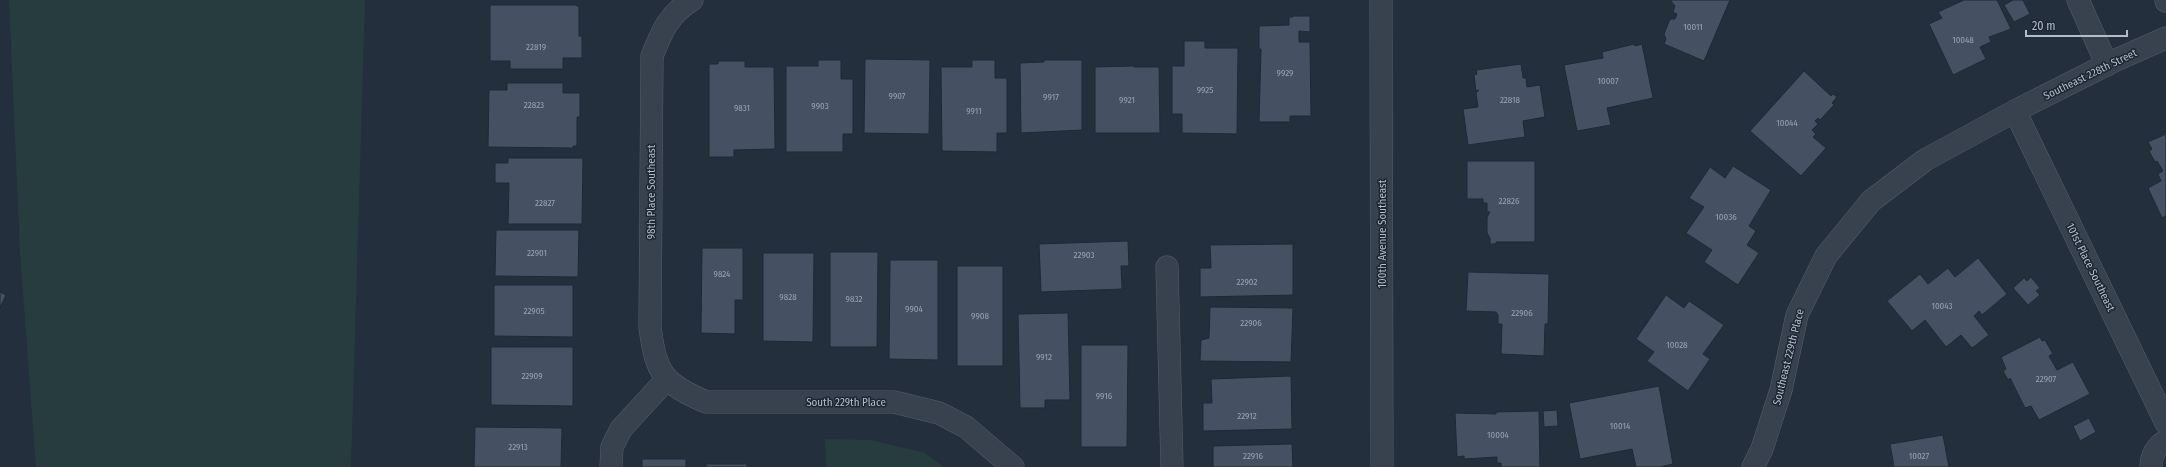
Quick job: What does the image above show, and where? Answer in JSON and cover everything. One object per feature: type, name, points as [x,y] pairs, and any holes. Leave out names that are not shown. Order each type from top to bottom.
[{"type":"street","name":"100th Avenue Southeast","points":[[1381,0],[1382,467]]},
{"type":"street","points":[[2078,0],[2107,65]]},
{"type":"street","name":"98th Place Southeast","points":[[666,380],[653,352],[650,328],[652,56],[663,28],[680,3]]},
{"type":"street","name":"Southeast 228th Street","points":[[2015,111],[2107,65],[2166,38]]},
{"type":"street","name":"101st Place Southeast","points":[[2015,111],[2166,422]]},
{"type":"street","name":"Southeast 229th Place","points":[[1757,465],[1781,390],[1797,314],[1826,256],[1871,201],[1925,160],[2015,111]]},
{"type":"street","points":[[1167,267],[1172,467]]},
{"type":"street","points":[[611,467],[612,446],[621,429],[666,380]]},
{"type":"street","name":"South 229th Place","points":[[666,380],[681,391],[706,402],[894,402],[939,413],[966,427],[1013,467]]},
{"type":"street","points":[[2151,467],[2151,460],[2156,450],[2166,440]]},
{"type":"green space","points":[[9,0],[365,0],[351,467],[36,467],[20,252]]},
{"type":"green space","points":[[825,439],[871,440],[925,453],[944,467],[826,467]]},
{"type":"building","points":[[1670,0],[1730,0],[1704,61],[1664,44],[1666,39],[1664,34],[1670,19],[1675,19],[1677,14],[1673,12],[1675,6]]},
{"type":"building","points":[[1964,0],[1997,0],[2011,29],[1989,37],[1991,42],[1980,47],[1986,59],[1953,75],[1929,24],[1942,18],[1938,12]]},
{"type":"building","points":[[2013,0],[2023,0],[2030,14],[2014,22],[2004,5]]},
{"type":"building","points":[[490,5],[576,5],[579,7],[579,36],[582,36],[582,58],[563,58],[563,69],[510,69],[510,61],[490,61]]},
{"type":"building","points":[[1310,16],[1310,32],[1299,31],[1299,42],[1310,42],[1311,116],[1290,116],[1290,122],[1259,122],[1261,49],[1259,49],[1259,26],[1289,25],[1289,17]]},
{"type":"building","points":[[1184,41],[1205,41],[1205,48],[1238,48],[1237,134],[1182,133],[1182,114],[1172,114],[1172,66],[1184,66]]},
{"type":"building","points":[[1634,44],[1635,46],[1642,44],[1653,98],[1607,108],[1611,125],[1577,131],[1564,65],[1603,58],[1602,52]]},
{"type":"building","points":[[865,59],[930,60],[929,134],[864,133]]},
{"type":"building","points":[[818,60],[841,60],[841,79],[853,79],[853,134],[843,134],[843,152],[786,152],[786,66],[818,66]]},
{"type":"building","points":[[972,60],[995,60],[995,78],[1007,78],[1007,133],[997,133],[997,152],[942,151],[941,67],[972,67]]},
{"type":"building","points":[[1044,60],[1082,60],[1082,130],[1021,133],[1020,63],[1044,62]]},
{"type":"building","points":[[718,61],[745,61],[745,67],[774,67],[775,149],[734,150],[734,157],[709,157],[709,64],[718,64]]},
{"type":"building","points":[[1521,64],[1523,78],[1526,78],[1527,87],[1540,85],[1545,117],[1523,121],[1525,137],[1468,145],[1463,109],[1478,107],[1476,93],[1479,90],[1476,91],[1474,75],[1477,74],[1476,70]]},
{"type":"building","points":[[1095,67],[1159,67],[1160,133],[1095,133]]},
{"type":"building","points":[[1804,71],[1831,96],[1833,94],[1837,97],[1832,103],[1834,105],[1820,120],[1818,118],[1815,121],[1818,124],[1812,130],[1816,134],[1813,137],[1826,148],[1801,176],[1750,131]]},
{"type":"building","points":[[507,83],[563,83],[563,93],[580,93],[580,117],[577,117],[577,146],[573,146],[573,148],[488,147],[489,90],[507,90]]},
{"type":"building","points":[[2166,134],[2166,216],[2162,218],[2148,188],[2161,181],[2158,174],[2163,171],[2157,161],[2155,162],[2149,151],[2152,149],[2148,142]]},
{"type":"building","points":[[508,158],[583,158],[582,224],[508,224],[509,183],[495,183],[495,163],[508,163]]},
{"type":"building","points":[[1467,161],[1535,161],[1535,242],[1496,242],[1496,244],[1490,244],[1490,238],[1487,233],[1487,217],[1490,212],[1487,212],[1487,203],[1483,203],[1483,199],[1467,199]]},
{"type":"building","points":[[1733,166],[1771,190],[1749,226],[1756,231],[1747,245],[1759,253],[1738,285],[1704,262],[1712,250],[1686,233],[1704,207],[1689,198],[1710,167],[1725,178]]},
{"type":"building","points":[[496,230],[579,230],[578,277],[495,276]]},
{"type":"building","points":[[1128,241],[1129,266],[1121,266],[1122,289],[1041,292],[1039,244]]},
{"type":"building","points":[[1293,244],[1293,295],[1200,297],[1200,268],[1211,268],[1210,245]]},
{"type":"building","points":[[702,248],[743,248],[743,300],[735,300],[735,334],[701,333]]},
{"type":"building","points":[[830,252],[878,252],[877,347],[830,347]]},
{"type":"building","points":[[763,253],[814,253],[813,342],[763,341]]},
{"type":"building","points":[[1978,258],[2007,294],[1982,315],[1979,311],[1974,316],[1989,335],[1972,348],[1961,335],[1946,347],[1925,320],[1912,331],[1887,301],[1920,274],[1928,284],[1948,268],[1955,277]]},
{"type":"building","points":[[890,260],[938,260],[938,360],[889,359]]},
{"type":"building","points":[[957,266],[1003,266],[1003,366],[957,366]]},
{"type":"building","points":[[1468,272],[1549,274],[1548,324],[1545,324],[1544,356],[1501,354],[1502,324],[1498,324],[1498,315],[1496,312],[1466,311]]},
{"type":"building","points":[[2031,277],[2040,288],[2036,291],[2040,295],[2028,305],[2013,288],[2024,278],[2027,281]]},
{"type":"building","points":[[494,285],[573,285],[573,337],[494,336]]},
{"type":"building","points":[[0,292],[6,295],[0,308]]},
{"type":"building","points":[[1666,295],[1684,308],[1689,301],[1724,325],[1703,354],[1710,359],[1688,391],[1647,361],[1654,352],[1636,339]]},
{"type":"building","points":[[1210,307],[1293,308],[1291,362],[1200,361],[1201,340],[1209,338]]},
{"type":"building","points":[[1068,313],[1070,400],[1045,400],[1045,408],[1020,408],[1018,314]]},
{"type":"building","points":[[2040,337],[2042,341],[2045,340],[2053,354],[2049,356],[2057,370],[2073,362],[2090,394],[2039,420],[2031,406],[2025,408],[2010,378],[2008,380],[2003,371],[2006,369],[2001,357]]},
{"type":"building","points":[[1081,345],[1128,345],[1127,447],[1081,447]]},
{"type":"building","points":[[491,347],[573,347],[573,406],[491,405]]},
{"type":"building","points":[[1291,376],[1292,429],[1203,431],[1203,403],[1212,403],[1211,379]]},
{"type":"building","points":[[1659,386],[1673,464],[1660,467],[1636,467],[1632,449],[1580,459],[1569,403]]},
{"type":"building","points":[[1557,410],[1558,426],[1544,427],[1543,411]]},
{"type":"building","points":[[1539,411],[1540,467],[1501,467],[1501,463],[1497,463],[1497,457],[1464,459],[1464,456],[1457,457],[1455,413],[1496,414],[1496,412]]},
{"type":"building","points":[[2089,418],[2096,432],[2080,441],[2073,426]]},
{"type":"building","points":[[475,427],[562,428],[561,467],[474,467]]},
{"type":"building","points":[[1943,435],[1949,467],[1894,467],[1890,444]]},
{"type":"building","points":[[1292,444],[1293,467],[1213,467],[1213,446]]},
{"type":"building","points":[[642,459],[686,459],[686,467],[642,467]]},
{"type":"building","points":[[706,464],[747,464],[747,467],[706,467]]}]
